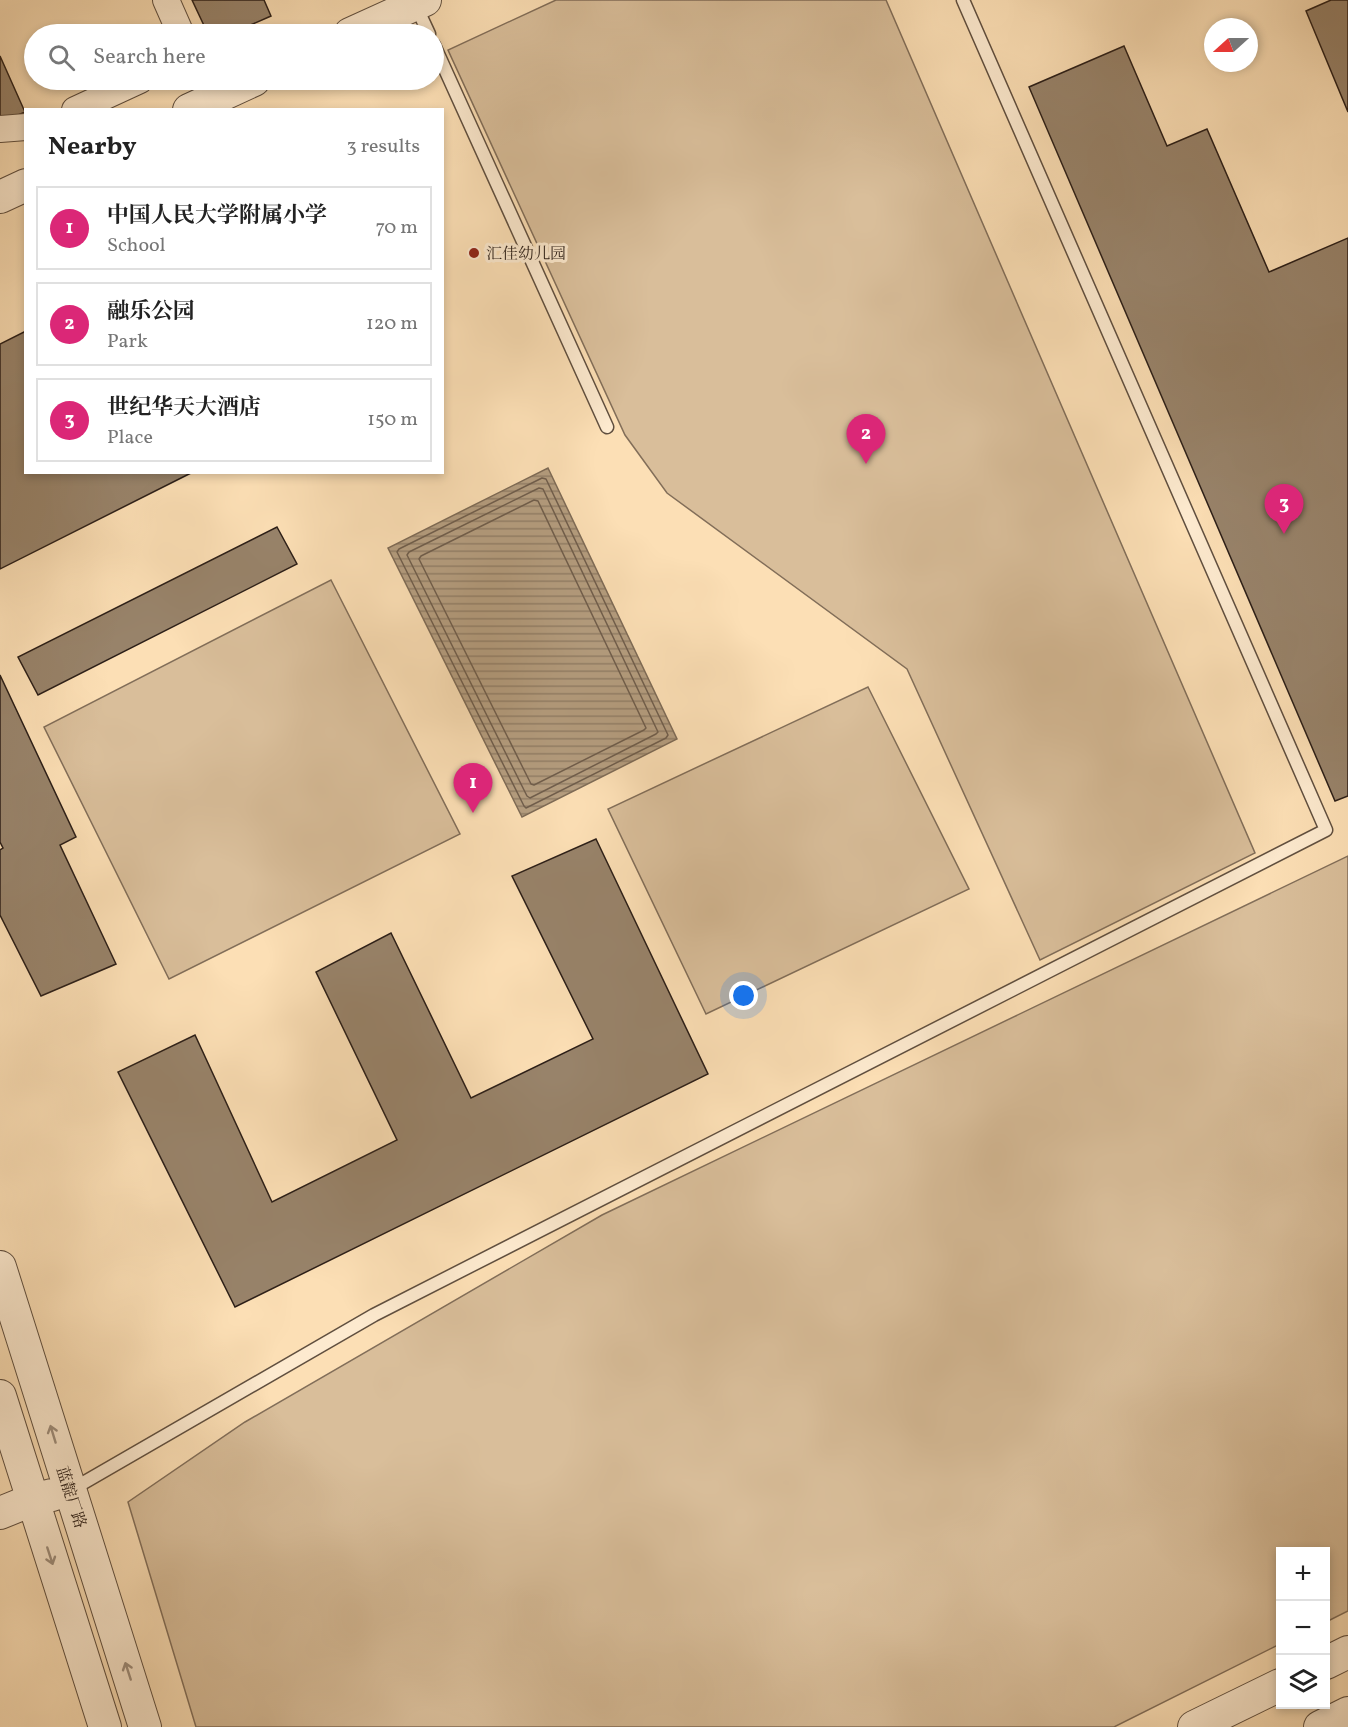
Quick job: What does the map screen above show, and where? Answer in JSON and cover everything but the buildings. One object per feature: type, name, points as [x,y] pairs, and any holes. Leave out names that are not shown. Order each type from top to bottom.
[{"type":"street","points":[[166,0],[177,24]]},
{"type":"street","points":[[373,24],[420,2]]},
{"type":"street","points":[[79,108],[118,90]]},
{"type":"street","points":[[193,108],[232,90]]},
{"type":"street","points":[[0,129],[24,127]]},
{"type":"street","points":[[0,197],[24,186]]},
{"type":"street","name":"蓝靛厂路","points":[[0,1267],[145,1727]]},
{"type":"street","points":[[0,1396],[105,1727]]},
{"type":"street","points":[[0,1513],[32,1500],[70,1490]]},
{"type":"street","points":[[1330,1661],[1348,1653]]},
{"type":"street","points":[[1194,1727],[1276,1687]]},
{"type":"street","points":[[1320,1727],[1348,1713]]},
{"type":"lane","points":[[70,1490],[374,1314],[1326,831],[963,0]]},
{"type":"lane","points":[[420,2],[426,24]]},
{"type":"lane","points":[[444,67],[607,427]]},
{"type":"shaded area","points":[[556,0],[886,0],[1255,853],[1040,960],[907,669],[667,493],[625,435],[448,50]]},
{"type":"shaded area","points":[[331,580],[460,834],[169,979],[44,727]]},
{"type":"shaded area","points":[[868,687],[969,889],[706,1014],[608,809]]},
{"type":"shaded area","points":[[1348,856],[1348,1611],[1330,1620],[1330,1547],[1276,1547],[1276,1646],[1114,1727],[196,1727],[128,1502],[245,1422],[602,1215]]},
{"type":"water","points":[[548,468],[677,739],[522,817],[388,548]]},
{"type":"place","name":"汇佳幼儿园","points":[[474,253]]},
{"type":"place","name":"融乐公园","points":[[866,464]]},
{"type":"place","name":"世纪华天大酒店","points":[[1284,534]]},
{"type":"place","name":"中国人民大学附属小学","points":[[473,813]]}]
